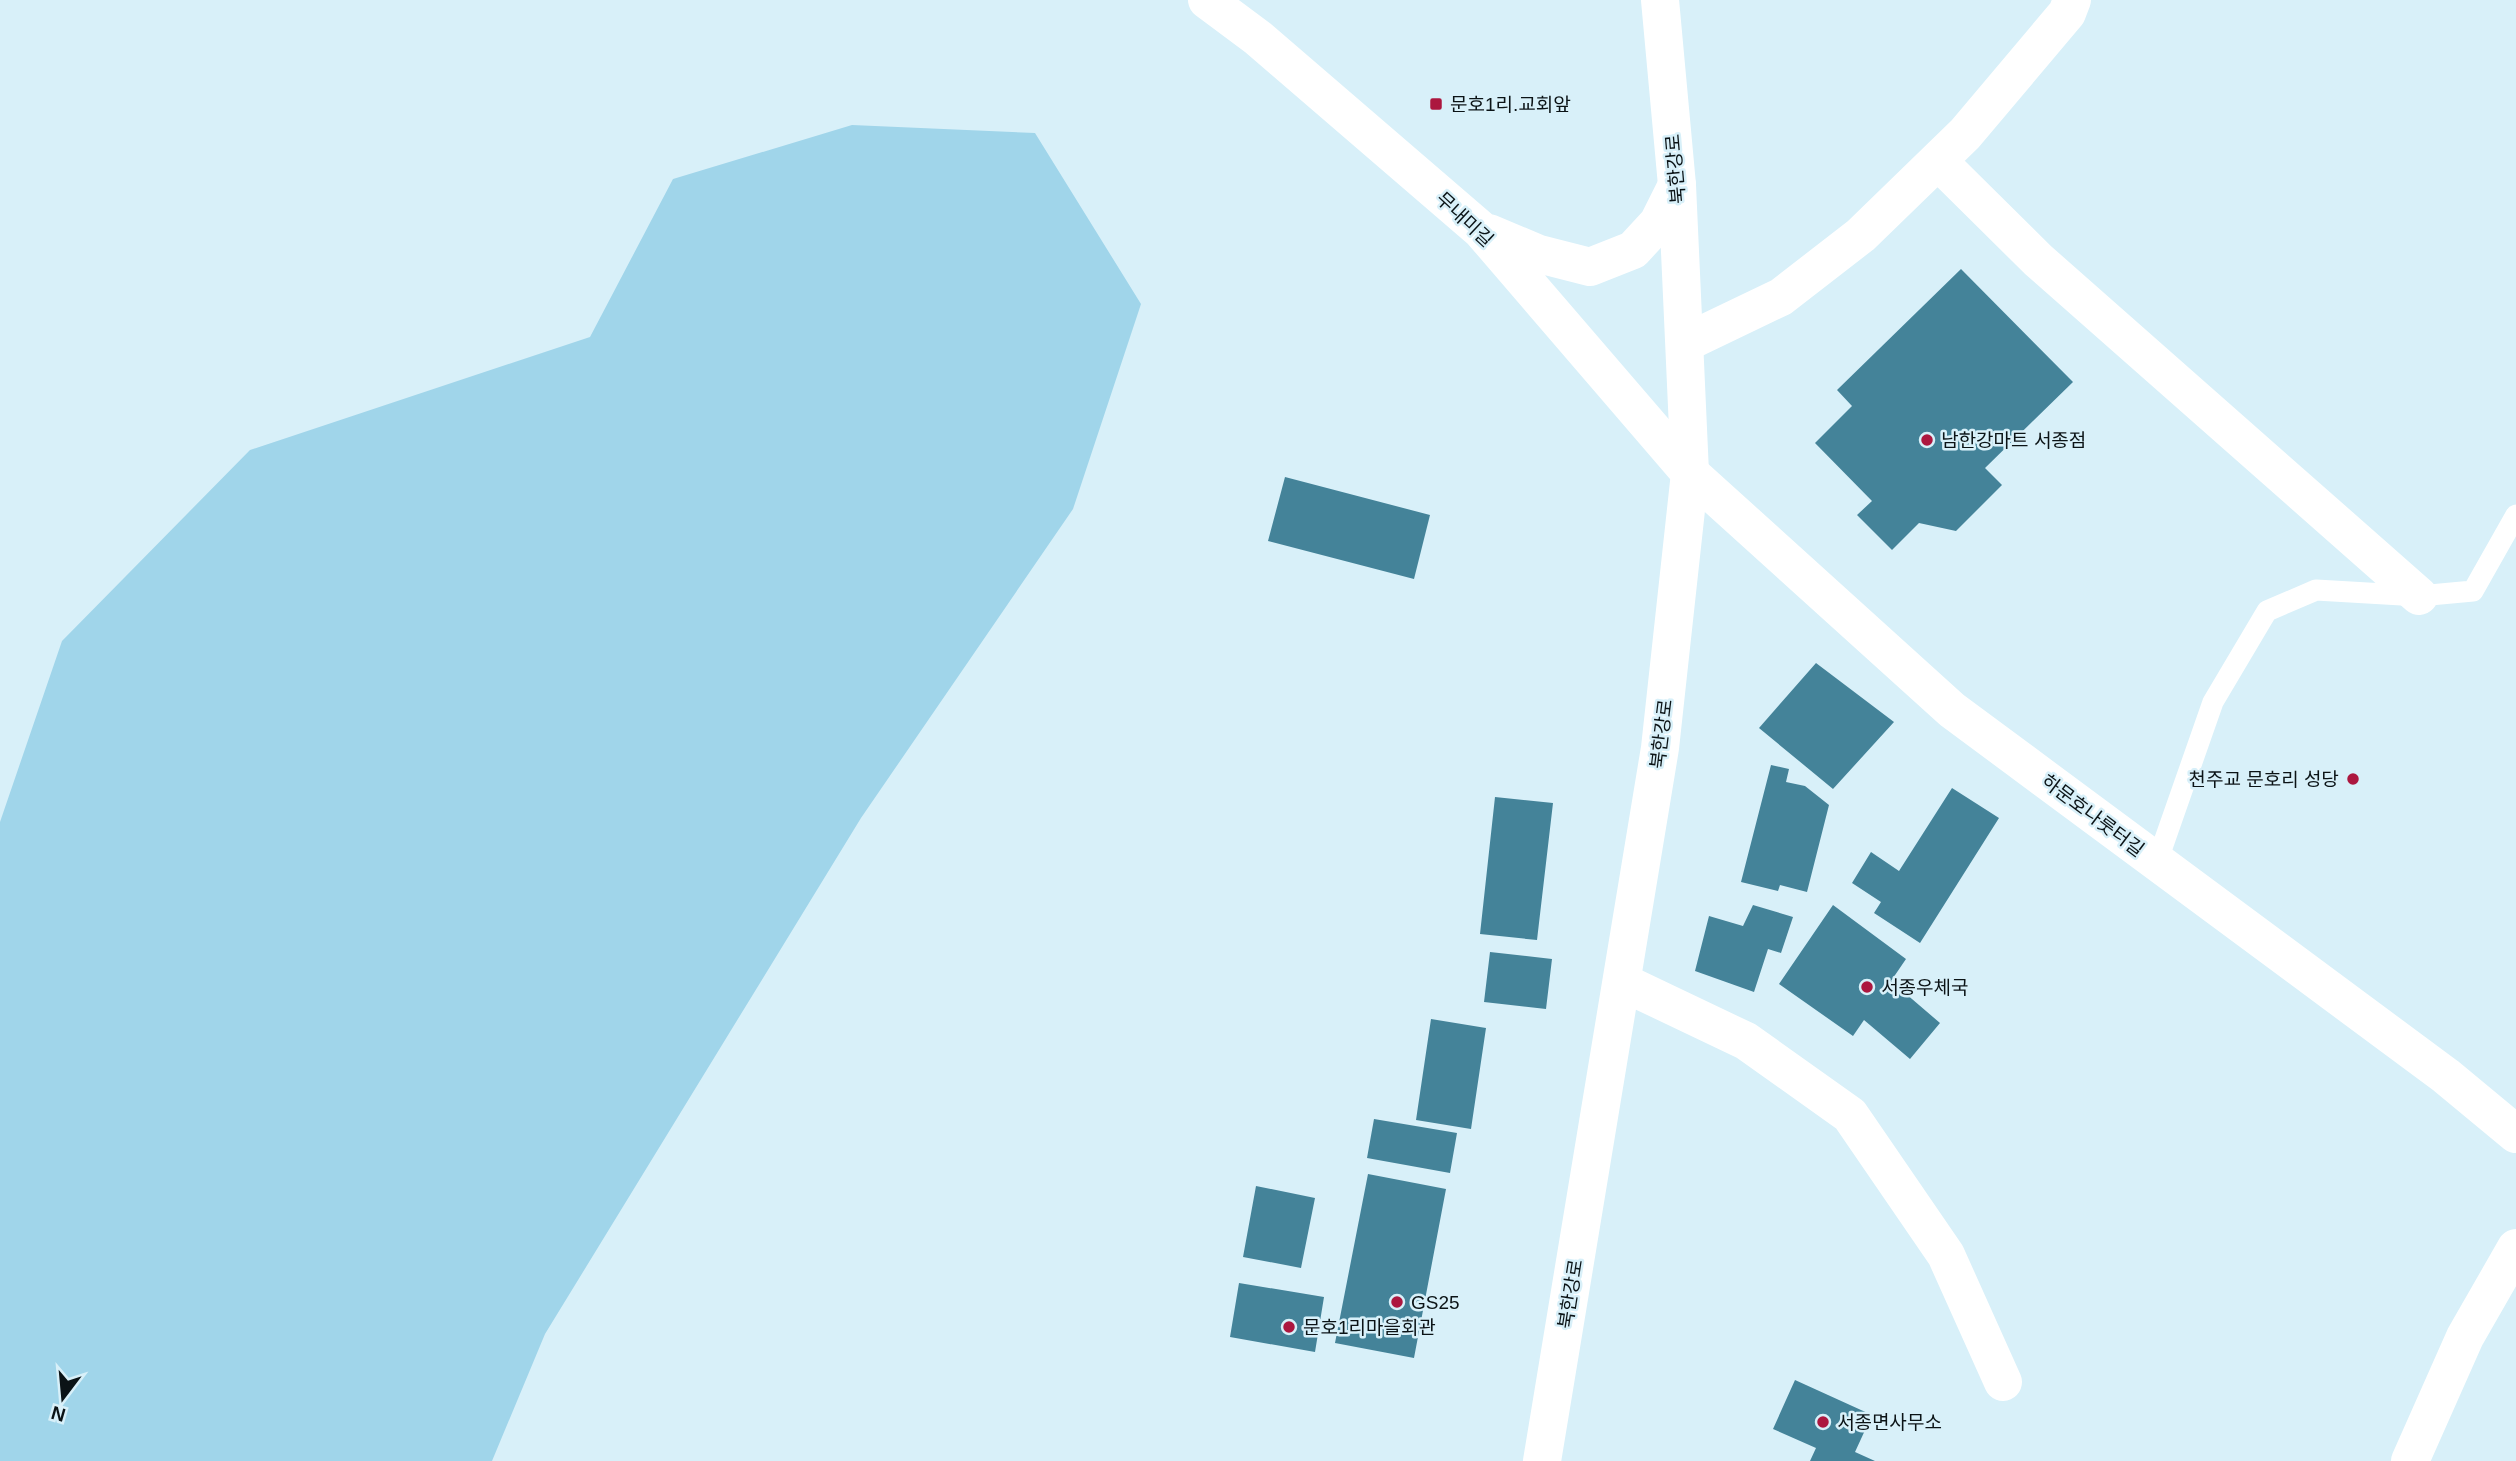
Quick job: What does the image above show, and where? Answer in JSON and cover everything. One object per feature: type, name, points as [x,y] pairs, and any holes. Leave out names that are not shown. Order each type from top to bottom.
[{"type":"street","name":"무내미길","points":[[1207,0],[1258,38],[1481,230],[1690,473]]},
{"type":"street","name":"북한강로","points":[[1542,1461],[1660,748],[1690,473],[1678,185],[1660,0]]},
{"type":"street","points":[[1685,343],[1781,297],[1861,235],[1965,134],[2067,13],[2072,0]]},
{"type":"street","points":[[1938,161],[2038,260],[2419,596]]},
{"type":"street","points":[[1481,230],[1539,254],[1590,267],[1633,250],[1658,223],[1678,185]]},
{"type":"street","name":"하문호나룻터길","points":[[1690,473],[1952,710],[2446,1076],[2516,1134]]},
{"type":"street","points":[[1622,982],[1746,1041],[1850,1115],[1946,1255],[2003,1382]]},
{"type":"street","points":[[2410,1461],[2465,1337],[2516,1248]]},
{"type":"lane","points":[[2157,862],[2213,702],[2267,611],[2316,590],[2419,596],[2473,591],[2516,515]]},
{"type":"shaded area","points":[[852,125],[1035,133],[1141,304],[1073,509],[861,818],[545,1334],[492,1461],[0,1461],[0,822],[62,641],[250,450],[590,337],[673,179]]},
{"type":"building","points":[[1961,269],[2073,382],[1985,468],[2002,485],[1956,531],[1919,523],[1892,550],[1857,515],[1872,501],[1815,443],[1852,406],[1837,390]]},
{"type":"building","points":[[1285,477],[1430,515],[1414,579],[1268,541]]},
{"type":"building","points":[[1816,663],[1894,722],[1833,789],[1759,728]]},
{"type":"building","points":[[1771,765],[1789,769],[1786,782],[1805,786],[1829,805],[1807,892],[1780,885],[1778,891],[1741,882]]},
{"type":"building","points":[[1952,788],[1999,818],[1920,943],[1874,913],[1881,902],[1852,883],[1871,852],[1899,871]]},
{"type":"building","points":[[1495,797],[1553,803],[1537,940],[1480,934]]},
{"type":"building","points":[[1753,905],[1793,917],[1781,953],[1768,949],[1754,992],[1695,971],[1709,916],[1743,926]]},
{"type":"building","points":[[1833,905],[1906,959],[1891,981],[1940,1023],[1910,1059],[1864,1020],[1853,1036],[1779,984]]},
{"type":"building","points":[[1490,952],[1552,959],[1546,1009],[1484,1002]]},
{"type":"building","points":[[1431,1019],[1486,1028],[1471,1129],[1416,1120]]},
{"type":"building","points":[[1374,1119],[1457,1133],[1450,1173],[1367,1158]]},
{"type":"building","points":[[1368,1174],[1446,1189],[1414,1358],[1335,1343]]},
{"type":"building","points":[[1256,1186],[1315,1198],[1301,1268],[1243,1257]]},
{"type":"building","points":[[1239,1283],[1324,1297],[1315,1352],[1230,1337]]},
{"type":"building","name":"서종면사무소","points":[[1795,1380],[1872,1415],[1855,1452],[1875,1461],[1810,1461],[1816,1448],[1773,1429]]},
{"type":"place","name":"문호1리.교회앞","points":[[1436,104]]},
{"type":"place","name":"남한강마트 서종점","points":[[1927,440]]},
{"type":"place","name":"천주교 문호리 성당","points":[[2353,779]]},
{"type":"place","name":"서종우체국","points":[[1867,987]]},
{"type":"place","name":"GS25","points":[[1397,1302]]},
{"type":"place","name":"문호1리마을회관","points":[[1289,1327]]},
{"type":"place","name":"서종면사무소","points":[[1823,1422]]}]
